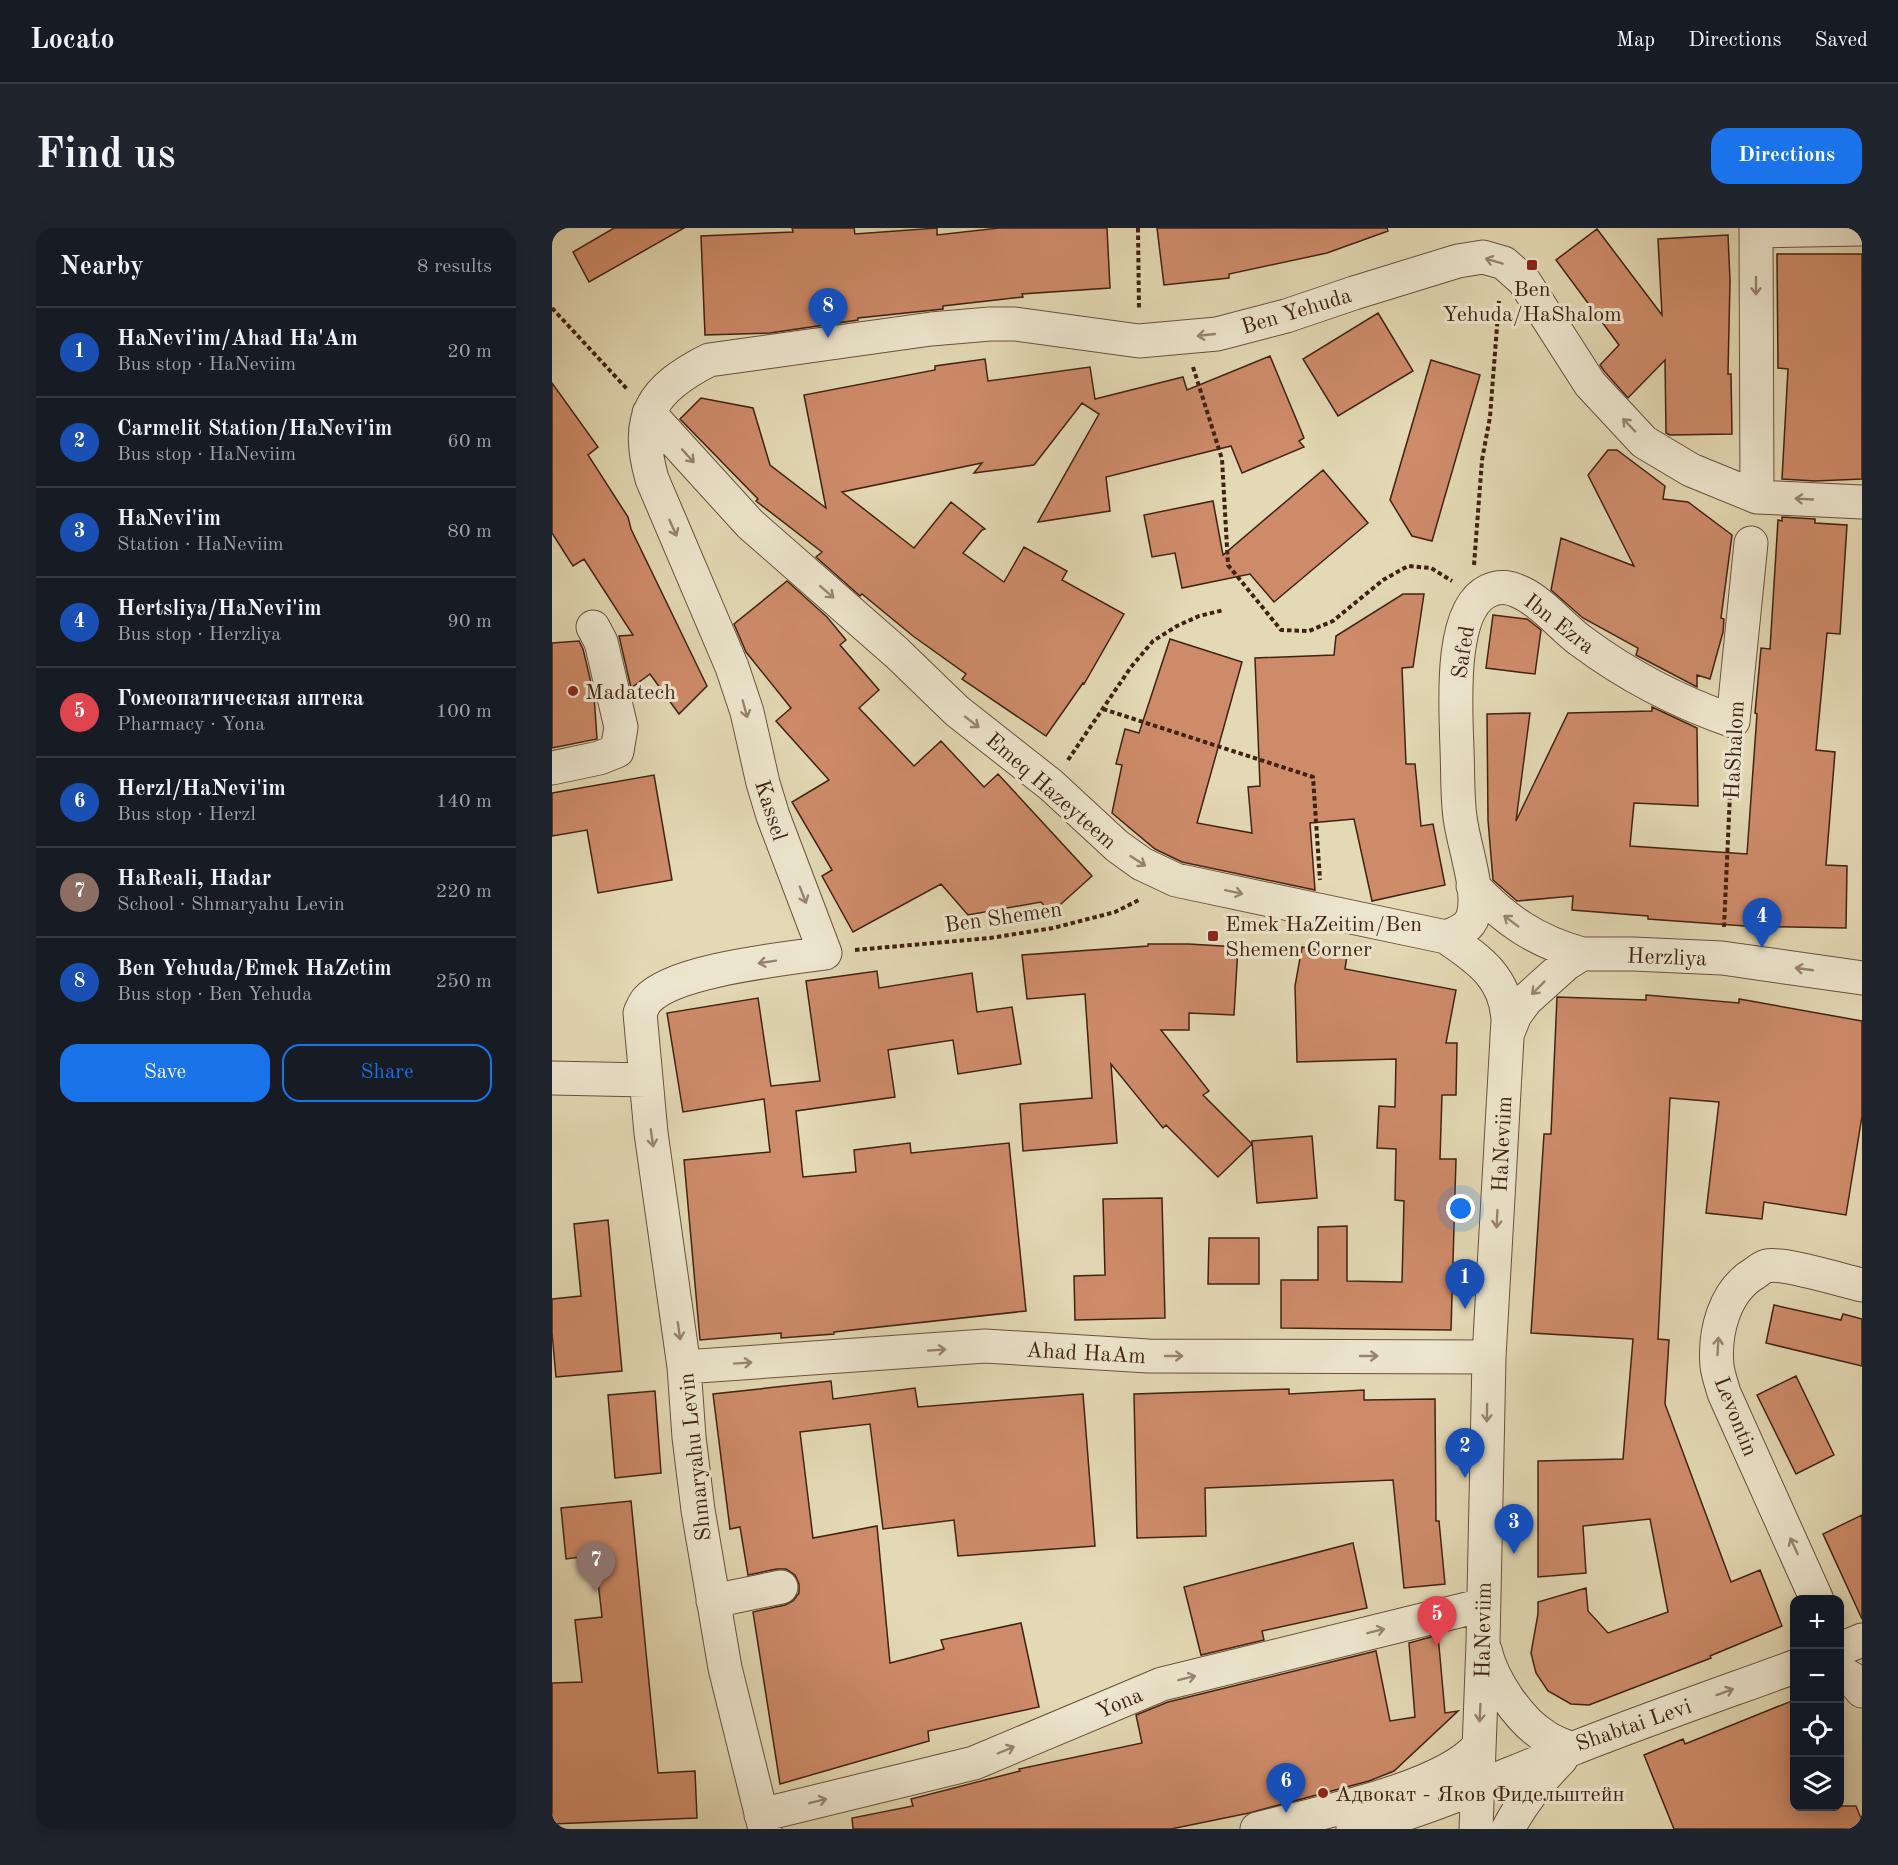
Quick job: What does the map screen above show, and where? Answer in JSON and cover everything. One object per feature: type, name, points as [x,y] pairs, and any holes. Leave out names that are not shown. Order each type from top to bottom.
[{"type":"street","points":[[1757,497],[1756,229],[1862,229]]},
{"type":"street","name":"Ben Yehuda","points":[[649,412],[667,386],[684,372],[709,360],[736,355],[931,328],[990,324],[1036,327],[1139,341],[1217,334],[1286,316],[1354,292],[1458,261],[1483,257],[1504,263]]},
{"type":"street","points":[[1504,263],[1524,281],[1590,384],[1644,442],[1691,470],[1757,497],[1862,502]]},
{"type":"street","name":"Emeq Hazeyteem","points":[[649,412],[750,524],[897,653],[957,711],[1052,785],[1117,846],[1142,864],[1176,880],[1446,937],[1472,955],[1496,979],[1507,1004],[1507,1035]]},
{"type":"street","name":"Kassel","points":[[649,412],[644,432],[645,454],[652,479],[732,667],[747,712],[755,754],[773,816],[825,953]]},
{"type":"street","name":"HaShalom","points":[[1733,721],[1751,543]]},
{"type":"street","name":"Ibn Ezra","points":[[1471,604],[1479,595],[1493,588],[1509,586],[1526,595],[1580,641],[1616,666],[1695,708],[1733,721]]},
{"type":"street","name":"Safed","points":[[1446,937],[1459,933],[1469,924],[1473,915],[1473,886],[1460,816],[1456,694],[1456,674],[1462,629],[1471,604]]},
{"type":"street","points":[[552,768],[599,758],[617,751],[621,727],[604,652],[593,627]]},
{"type":"street","points":[[1473,886],[1491,905],[1524,930],[1557,947],[1582,954]]},
{"type":"street","points":[[552,1078],[646,1080],[640,1013],[647,1000],[665,988],[692,977],[724,969],[825,953]]},
{"type":"street","points":[[1507,1035],[1515,1015],[1526,1000],[1566,964],[1582,954]]},
{"type":"street","name":"Herzliya","points":[[1582,954],[1722,958],[1862,978]]},
{"type":"street","name":"HaNeviim","points":[[1476,1829],[1483,1643],[1489,1357],[1507,1035]]},
{"type":"street","name":"Shmaryahu Levin","points":[[646,1080],[684,1367],[689,1437],[713,1601],[725,1668],[763,1822]]},
{"type":"street","name":"Levontin","points":[[1815,1595],[1724,1393],[1717,1368],[1718,1338],[1724,1312],[1735,1289],[1767,1265],[1788,1267],[1862,1285]]},
{"type":"street","name":"Ahad HaAm","points":[[684,1367],[985,1346],[1148,1356],[1489,1357]]},
{"type":"street","points":[[713,1601],[781,1587]]},
{"type":"street","name":"Yona","points":[[763,1822],[974,1763],[1162,1684],[1483,1605]]},
{"type":"street","points":[[1844,1647],[1862,1640]]},
{"type":"street","name":"Shabtai Levi","points":[[1483,1643],[1498,1683],[1518,1711],[1545,1737],[1571,1749],[1790,1668]]},
{"type":"street","points":[[1844,1674],[1862,1689]]},
{"type":"street","points":[[1862,1675],[1862,1689]]},
{"type":"street","points":[[1257,1829],[1378,1798],[1440,1774],[1470,1756],[1478,1747]]},
{"type":"street","points":[[1353,1829],[1385,1821],[1477,1789],[1571,1749]]},
{"type":"street","points":[[1508,1829],[1516,1813],[1541,1779],[1571,1749]]},
{"type":"path","points":[[1138,228],[1139,341]]},
{"type":"path","name":"Safed","points":[[1471,604],[1482,460],[1490,417],[1496,320],[1504,263]]},
{"type":"path","points":[[552,308],[649,412]]},
{"type":"path","points":[[1184,337],[1222,459],[1228,565],[1281,630],[1310,631],[1333,621],[1383,580],[1408,566],[1431,568],[1454,582],[1471,604]]},
{"type":"path","points":[[1052,785],[1131,667],[1153,642],[1177,626],[1199,616],[1224,610]]},
{"type":"path","points":[[1103,709],[1313,777],[1322,911]]},
{"type":"path","name":"HaShalom","points":[[1722,958],[1733,721]]},
{"type":"path","name":"Ben Shemen","points":[[825,953],[990,938],[1053,928],[1115,912],[1176,880]]},
{"type":"building","points":[[614,228],[684,228],[589,282],[573,252]]},
{"type":"building","points":[[792,228],[854,228],[855,234],[937,228],[937,235],[999,228],[1107,228],[1110,288],[1022,294],[1023,297],[943,306],[943,309],[858,318],[858,320],[770,333],[705,335],[701,236],[793,232]]},
{"type":"building","points":[[1157,228],[1387,228],[1388,231],[1327,253],[1229,274],[1229,278],[1164,285]]},
{"type":"building","points":[[1597,229],[1662,315],[1658,239],[1728,235],[1730,281],[1728,374],[1731,374],[1732,434],[1670,435],[1666,433],[1665,360],[1628,398],[1600,365],[1619,345],[1556,260]]},
{"type":"building","points":[[1777,254],[1862,254],[1862,479],[1815,481],[1782,479],[1788,369],[1778,368]]},
{"type":"building","points":[[1378,313],[1413,371],[1338,416],[1303,359]]},
{"type":"building","points":[[1270,356],[1304,438],[1299,441],[1304,447],[1242,473],[1231,446],[1106,477],[1110,511],[1038,522],[1099,414],[1082,403],[1034,465],[974,473],[982,463],[842,492],[914,548],[951,502],[985,529],[963,553],[1004,582],[1024,547],[1067,571],[1062,580],[1124,614],[1084,684],[1046,736],[962,679],[966,674],[913,636],[862,594],[860,596],[816,557],[822,552],[756,501],[758,499],[680,419],[701,398],[753,408],[770,465],[826,508],[804,395],[935,370],[935,366],[985,359],[988,381],[1090,367],[1095,399],[1183,377],[1187,390]]},
{"type":"building","points":[[1431,360],[1480,375],[1432,541],[1412,536],[1390,500]]},
{"type":"building","points":[[552,383],[598,447],[588,455],[628,517],[631,529],[707,686],[679,714],[650,674],[631,688],[619,636],[633,635],[584,559],[573,566],[552,533]]},
{"type":"building","points":[[1608,450],[1617,450],[1665,486],[1663,499],[1688,502],[1732,535],[1721,618],[1724,619],[1723,632],[1710,679],[1697,675],[1697,687],[1636,655],[1638,648],[1583,618],[1551,590],[1561,538],[1634,566],[1588,475]]},
{"type":"building","points":[[1323,470],[1368,523],[1274,602],[1250,574],[1182,588],[1175,553],[1152,557],[1144,515],[1213,501],[1223,555]]},
{"type":"building","points":[[1782,517],[1815,519],[1815,523],[1847,525],[1840,634],[1827,633],[1816,750],[1835,752],[1826,865],[1847,866],[1846,928],[1745,926],[1648,919],[1648,916],[1572,910],[1573,896],[1517,901],[1493,880],[1488,820],[1487,714],[1530,713],[1516,821],[1568,713],[1652,711],[1652,707],[1697,728],[1698,806],[1634,803],[1630,846],[1747,854],[1761,648],[1770,649],[1778,520],[1782,521]]},
{"type":"building","points":[[787,581],[827,617],[846,640],[840,645],[879,690],[859,708],[914,766],[941,741],[984,787],[998,774],[1092,876],[1051,913],[1041,902],[968,915],[941,884],[853,932],[822,876],[832,870],[792,802],[829,780],[776,721],[791,708],[746,652],[734,624]]},
{"type":"building","points":[[1403,594],[1424,594],[1413,667],[1402,668],[1406,764],[1415,764],[1421,826],[1433,824],[1445,885],[1372,901],[1354,819],[1310,823],[1315,890],[1182,862],[1155,849],[1112,813],[1122,765],[1116,764],[1125,729],[1139,733],[1170,639],[1242,662],[1197,823],[1252,833],[1248,787],[1260,786],[1255,658],[1334,655],[1336,636]]},
{"type":"building","points":[[1493,615],[1527,619],[1541,630],[1535,674],[1486,668]]},
{"type":"building","name":"Madatech","points":[[579,641],[594,695],[597,739],[552,748],[552,643]]},
{"type":"building","points":[[654,775],[672,880],[598,893],[587,830],[552,836],[552,793]]},
{"type":"building","points":[[1148,944],[1238,947],[1234,1015],[1189,1013],[1189,1030],[1161,1030],[1209,1091],[1203,1095],[1252,1144],[1218,1177],[1166,1125],[1163,1128],[1111,1064],[1117,1143],[1023,1151],[1020,1104],[1092,1098],[1085,994],[1027,999],[1022,955],[1148,946]]},
{"type":"building","points":[[1302,947],[1347,955],[1345,969],[1456,990],[1446,1043],[1457,1043],[1456,1095],[1442,1095],[1440,1159],[1456,1159],[1451,1330],[1281,1328],[1281,1280],[1318,1280],[1318,1227],[1347,1226],[1347,1281],[1402,1282],[1404,1201],[1395,1200],[1396,1149],[1377,1148],[1379,1106],[1395,1107],[1396,1059],[1297,1062],[1295,986]]},
{"type":"building","points":[[877,971],[879,988],[972,973],[977,1012],[1012,1007],[1021,1064],[958,1074],[953,1040],[888,1050],[895,1097],[796,1111],[803,1177],[856,1172],[854,1150],[910,1143],[911,1153],[1009,1143],[1026,1311],[834,1332],[834,1334],[781,1338],[781,1333],[700,1340],[684,1160],[770,1152],[764,1099],[683,1112],[667,1013],[758,998],[771,1086],[820,1081],[806,981]]},
{"type":"building","points":[[1646,995],[1739,1003],[1739,999],[1862,1021],[1862,1116],[1846,1215],[1764,1202],[1762,1219],[1706,1213],[1719,1102],[1670,1098],[1658,1339],[1669,1340],[1665,1404],[1731,1582],[1760,1570],[1782,1626],[1710,1656],[1711,1658],[1589,1705],[1571,1704],[1548,1691],[1536,1673],[1531,1653],[1538,1602],[1586,1588],[1588,1611],[1608,1633],[1668,1612],[1650,1519],[1583,1526],[1586,1573],[1538,1577],[1538,1461],[1623,1459],[1633,1339],[1531,1333],[1544,1134],[1551,1134],[1557,997],[1646,1000]]},
{"type":"building","points":[[1312,1136],[1317,1198],[1257,1203],[1252,1141]]},
{"type":"building","points":[[1162,1198],[1165,1318],[1075,1320],[1074,1276],[1105,1275],[1103,1199]]},
{"type":"building","points":[[608,1220],[622,1371],[556,1377],[552,1299],[581,1296],[574,1224]]},
{"type":"building","points":[[1209,1238],[1259,1238],[1259,1284],[1208,1284]]},
{"type":"building","points":[[1774,1305],[1841,1320],[1843,1314],[1862,1319],[1862,1366],[1766,1343]]},
{"type":"building","points":[[1796,1376],[1834,1455],[1796,1474],[1757,1395]]},
{"type":"building","points":[[831,1381],[833,1399],[915,1388],[918,1407],[1083,1394],[1095,1546],[958,1556],[954,1520],[883,1529],[870,1424],[800,1432],[813,1538],[877,1526],[890,1663],[944,1649],[941,1640],[1021,1623],[1039,1707],[928,1731],[929,1741],[780,1784],[753,1612],[793,1601],[799,1593],[799,1584],[795,1575],[786,1569],[748,1575],[740,1527],[730,1529],[713,1394]]},
{"type":"building","points":[[1289,1389],[1289,1394],[1364,1390],[1364,1400],[1435,1399],[1436,1521],[1439,1521],[1445,1584],[1404,1588],[1393,1480],[1205,1488],[1206,1536],[1137,1538],[1134,1394]]},
{"type":"building","points":[[655,1391],[661,1473],[615,1478],[608,1395]]},
{"type":"building","points":[[631,1501],[658,1773],[695,1771],[697,1818],[552,1824],[552,1683],[582,1682],[575,1620],[602,1617],[595,1555],[566,1559],[561,1508]]},
{"type":"building","points":[[1862,1515],[1862,1619],[1823,1534]]},
{"type":"building","points":[[1353,1543],[1367,1608],[1262,1631],[1264,1640],[1201,1655],[1184,1587]]},
{"type":"building","points":[[1438,1635],[1445,1713],[1458,1711],[1394,1771],[1369,1781],[1249,1813],[1171,1829],[853,1829],[852,1818],[913,1806],[911,1799],[1020,1771],[1019,1769],[1142,1743],[1136,1715],[1168,1702],[1376,1651],[1390,1721],[1415,1717],[1409,1643]]},
{"type":"building","points":[[1790,1702],[1790,1811],[1844,1811],[1844,1806],[1856,1806],[1862,1821],[1862,1829],[1674,1829],[1644,1755],[1683,1739],[1685,1744]]},
{"type":"place","name":"Ben Yehuda/HaShalom","points":[[1532,265]]},
{"type":"place","name":"Ben Yehuda/Emek HaZetim","points":[[828,338]]},
{"type":"place","name":"Madatech","points":[[573,691]]},
{"type":"place","name":"Emek HaZeitim/Ben Shemen Corner","points":[[1213,936]]},
{"type":"place","name":"Hertsliya/HaNevi'im","points":[[1762,948]]},
{"type":"place","name":"HaNevi'im/Ahad Ha'Am","points":[[1465,1309]]},
{"type":"place","name":"Carmelit Station/HaNevi'im","points":[[1465,1478]]},
{"type":"place","name":"HaNevi'im","points":[[1514,1554]]},
{"type":"place","name":"HaReali, Hadar","points":[[596,1592]]},
{"type":"place","name":"Гомеопатическая аптека","points":[[1437,1646]]},
{"type":"place","name":"Адвокат - Яков Фидельштейн","points":[[1323,1793]]},
{"type":"place","name":"Herzl/HaNevi'im","points":[[1286,1813]]}]
